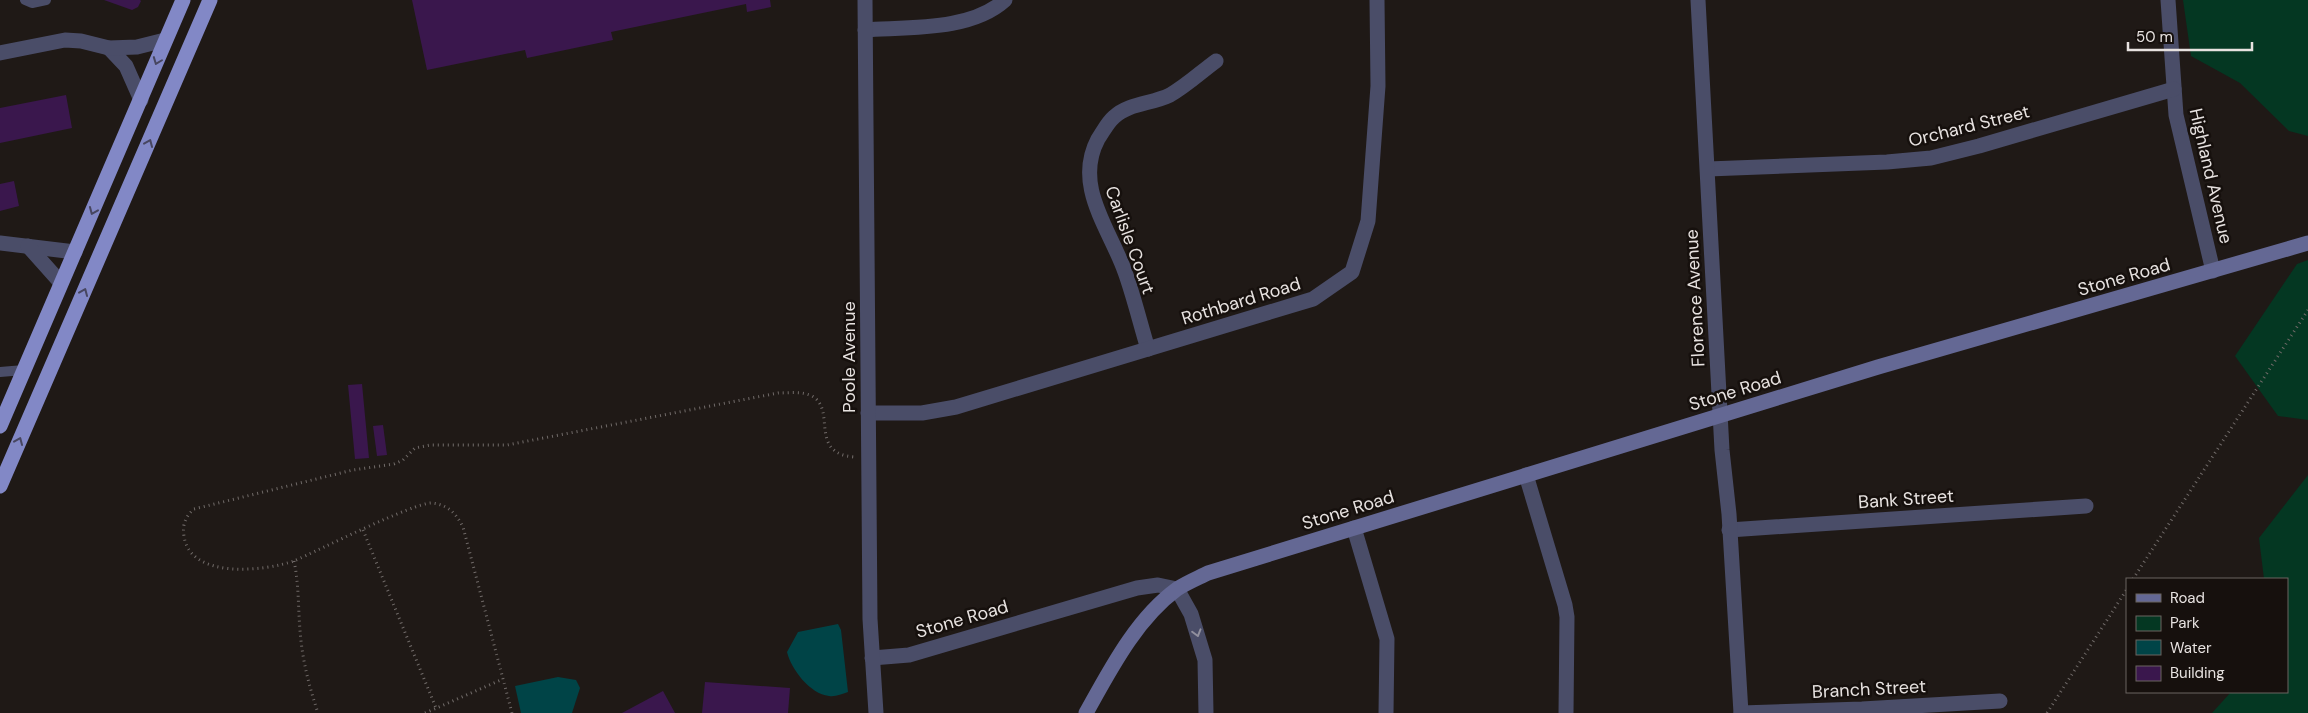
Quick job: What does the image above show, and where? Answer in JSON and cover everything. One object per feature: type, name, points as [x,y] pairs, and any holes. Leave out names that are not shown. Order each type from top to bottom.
[{"type":"highway","points":[[0,426],[183,0]]},
{"type":"highway","points":[[0,486],[210,0]]},
{"type":"main road","name":"Stone Road","points":[[1086,713],[1120,653],[1149,616],[1177,589],[1208,573],[1878,367],[2308,243]]},
{"type":"street","name":"Poole Avenue","points":[[865,0],[870,619],[876,713]]},
{"type":"street","points":[[865,30],[964,22],[983,16],[1005,0]]},
{"type":"street","name":"Rothbard Road","points":[[868,413],[922,413],[956,408],[1313,299],[1352,272],[1368,221],[1378,86],[1377,0]]},
{"type":"street","name":"Florence Avenue","points":[[1698,0],[1720,415],[1741,713]]},
{"type":"street","name":"Highland Avenue","points":[[2168,0],[2176,115],[2213,271]]},
{"type":"street","points":[[0,53],[65,40],[81,40],[109,48],[136,48],[165,40]]},
{"type":"street","points":[[109,48],[126,66],[141,100]]},
{"type":"street","name":"Carlisle Court","points":[[1148,349],[1125,272],[1092,197],[1089,173],[1091,158],[1102,133],[1114,116],[1138,104],[1170,95],[1216,61]]},
{"type":"street","name":"Orchard Street","points":[[1708,169],[1886,162],[1931,158],[1979,146],[2174,89]]},
{"type":"street","points":[[0,243],[75,252]]},
{"type":"street","points":[[28,246],[61,283]]},
{"type":"street","points":[[1526,475],[1567,617],[1566,713]]},
{"type":"street","name":"Bank Street","points":[[1729,530],[2086,506]]},
{"type":"street","points":[[1354,528],[1387,639],[1386,713]]},
{"type":"street","name":"Stone Road","points":[[872,658],[909,655],[1137,588],[1158,585],[1177,589]]},
{"type":"street","points":[[1177,589],[1192,614],[1205,660],[1206,713]]},
{"type":"street","name":"Branch Street","points":[[1741,713],[1862,709],[2000,701]]},
{"type":"lane","points":[[26,0],[32,3],[46,0]]},
{"type":"lane","points":[[0,372],[24,370]]},
{"type":"path","points":[[2134,578],[2308,310]]},
{"type":"path","points":[[512,713],[463,527],[454,512],[444,505],[429,503],[409,509],[294,561],[275,567],[250,570],[217,566],[194,557],[184,538],[183,528],[186,515],[194,509],[213,504],[353,470],[394,464],[403,460],[415,448],[430,444],[507,445],[778,392],[802,393],[814,397],[821,406],[825,438],[829,445],[836,452],[848,457],[868,459]]},
{"type":"path","points":[[362,530],[436,708]]},
{"type":"path","points":[[294,561],[298,579],[300,631],[306,674],[318,713]]},
{"type":"path","points":[[2047,713],[2126,591]]},
{"type":"path","points":[[425,713],[503,679]]},
{"type":"green space","points":[[2183,0],[2308,0],[2308,136],[2289,131],[2240,83],[2191,56]]},
{"type":"green space","points":[[2308,260],[2308,420],[2278,416],[2235,356],[2297,264]]},
{"type":"green space","points":[[2308,475],[2308,713],[2212,713],[2230,693],[2288,693],[2288,578],[2264,578],[2259,538]]},
{"type":"water","points":[[838,624],[841,630],[848,692],[829,696],[815,691],[802,680],[789,659],[787,652],[798,632]]},
{"type":"water","points":[[558,677],[576,680],[580,688],[572,713],[521,713],[515,686]]},
{"type":"building","points":[[104,0],[141,1],[138,7],[132,10]]},
{"type":"building","points":[[412,0],[770,0],[771,7],[747,12],[746,4],[611,32],[613,40],[527,58],[525,50],[427,70]]},
{"type":"building","points":[[66,95],[72,128],[0,143],[0,108]]},
{"type":"building","points":[[14,181],[19,206],[0,211],[0,184]]},
{"type":"building","points":[[362,384],[369,458],[355,459],[348,385]]},
{"type":"building","points":[[383,425],[387,455],[377,456],[373,426]]},
{"type":"building","points":[[705,682],[790,688],[788,713],[702,713]]},
{"type":"building","points":[[663,691],[675,713],[622,713]]}]
